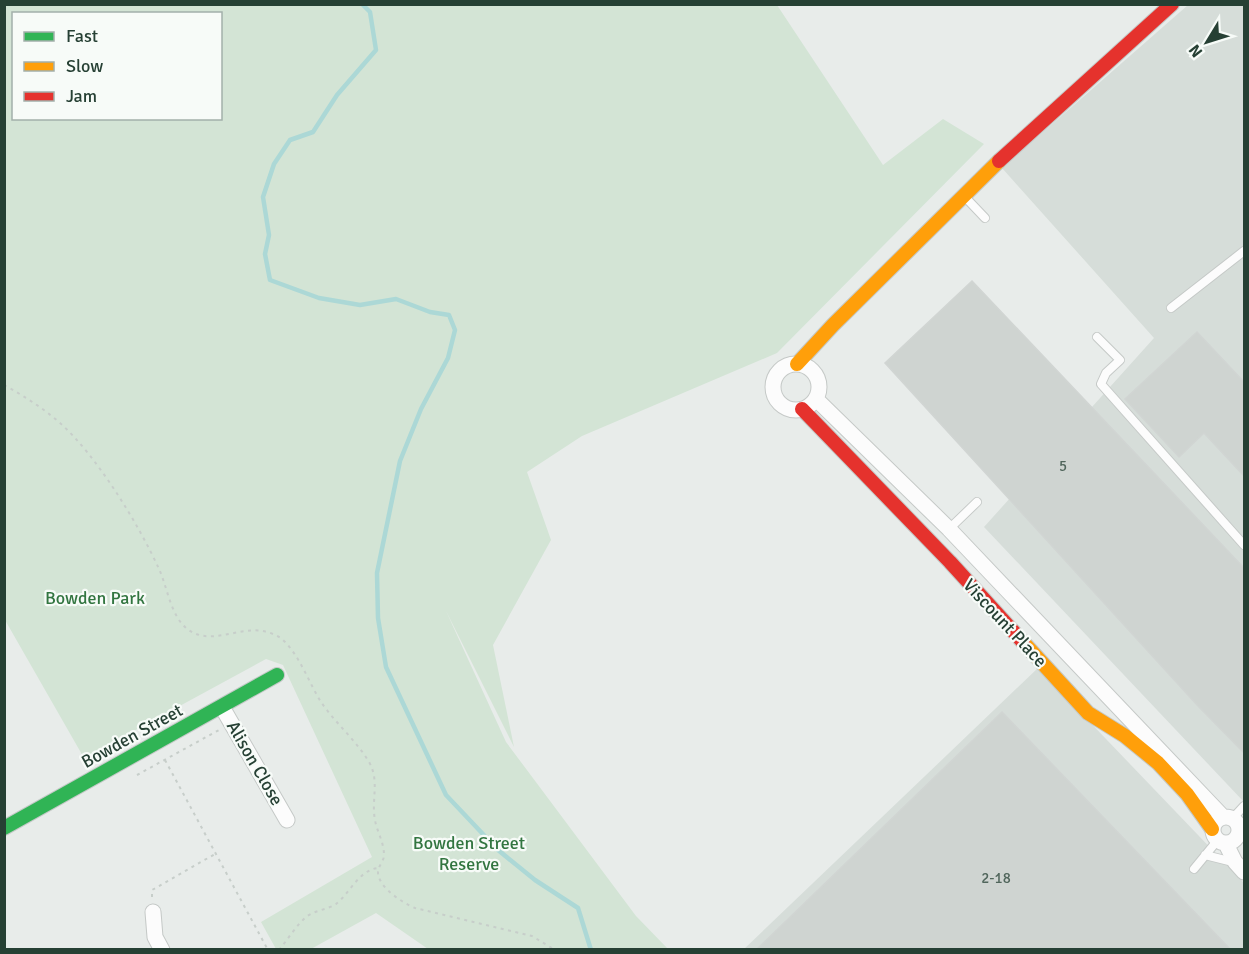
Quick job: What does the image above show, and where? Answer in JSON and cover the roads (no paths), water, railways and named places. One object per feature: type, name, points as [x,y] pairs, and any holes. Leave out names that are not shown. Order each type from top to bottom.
[{"type":"street","points":[[797,364],[805,366],[816,376],[819,384],[816,399],[802,409],[794,410],[780,403],[773,389],[774,381],[782,369],[797,364],[833,325],[1022,139],[1172,4]]},
{"type":"street","name":"Viscount Place","points":[[816,399],[949,529],[1228,818]]},
{"type":"street","name":"Viscount Place","points":[[802,409],[950,562],[1088,713],[1118,729],[1148,752],[1227,840],[1240,867]]},
{"type":"street","name":"Bowden Street","points":[[4,828],[278,675]]},
{"type":"street","name":"Alison Close","points":[[222,707],[287,820]]},
{"type":"street","points":[[1228,818],[1239,829],[1227,840],[1216,821],[1228,818]]},
{"type":"street","points":[[153,912],[155,937],[162,950]]},
{"type":"lane","points":[[965,197],[985,218]]},
{"type":"lane","points":[[1171,308],[1245,251]]},
{"type":"lane","points":[[1096,337],[1120,360],[1106,373],[1101,384],[1245,545]]},
{"type":"lane","points":[[949,529],[977,502]]},
{"type":"lane","points":[[1228,818],[1245,806]]},
{"type":"lane","points":[[1194,869],[1206,855],[1227,840]]},
{"type":"lane","points":[[1206,855],[1240,867]]},
{"type":"waterway","points":[[362,4],[370,12],[376,50],[337,95],[313,132],[290,140],[274,164],[263,197],[269,235],[265,254],[270,280],[319,298],[360,305],[396,299],[430,312],[449,315],[455,330],[448,358],[421,409],[400,461],[377,573],[378,618],[386,667],[446,795],[498,850],[535,880],[578,908],[591,950]]},
{"type":"park label","name":"Bowden Park","points":[[95,598]]},
{"type":"park label","name":"Bowden Street Reserve","points":[[469,853]]}]
